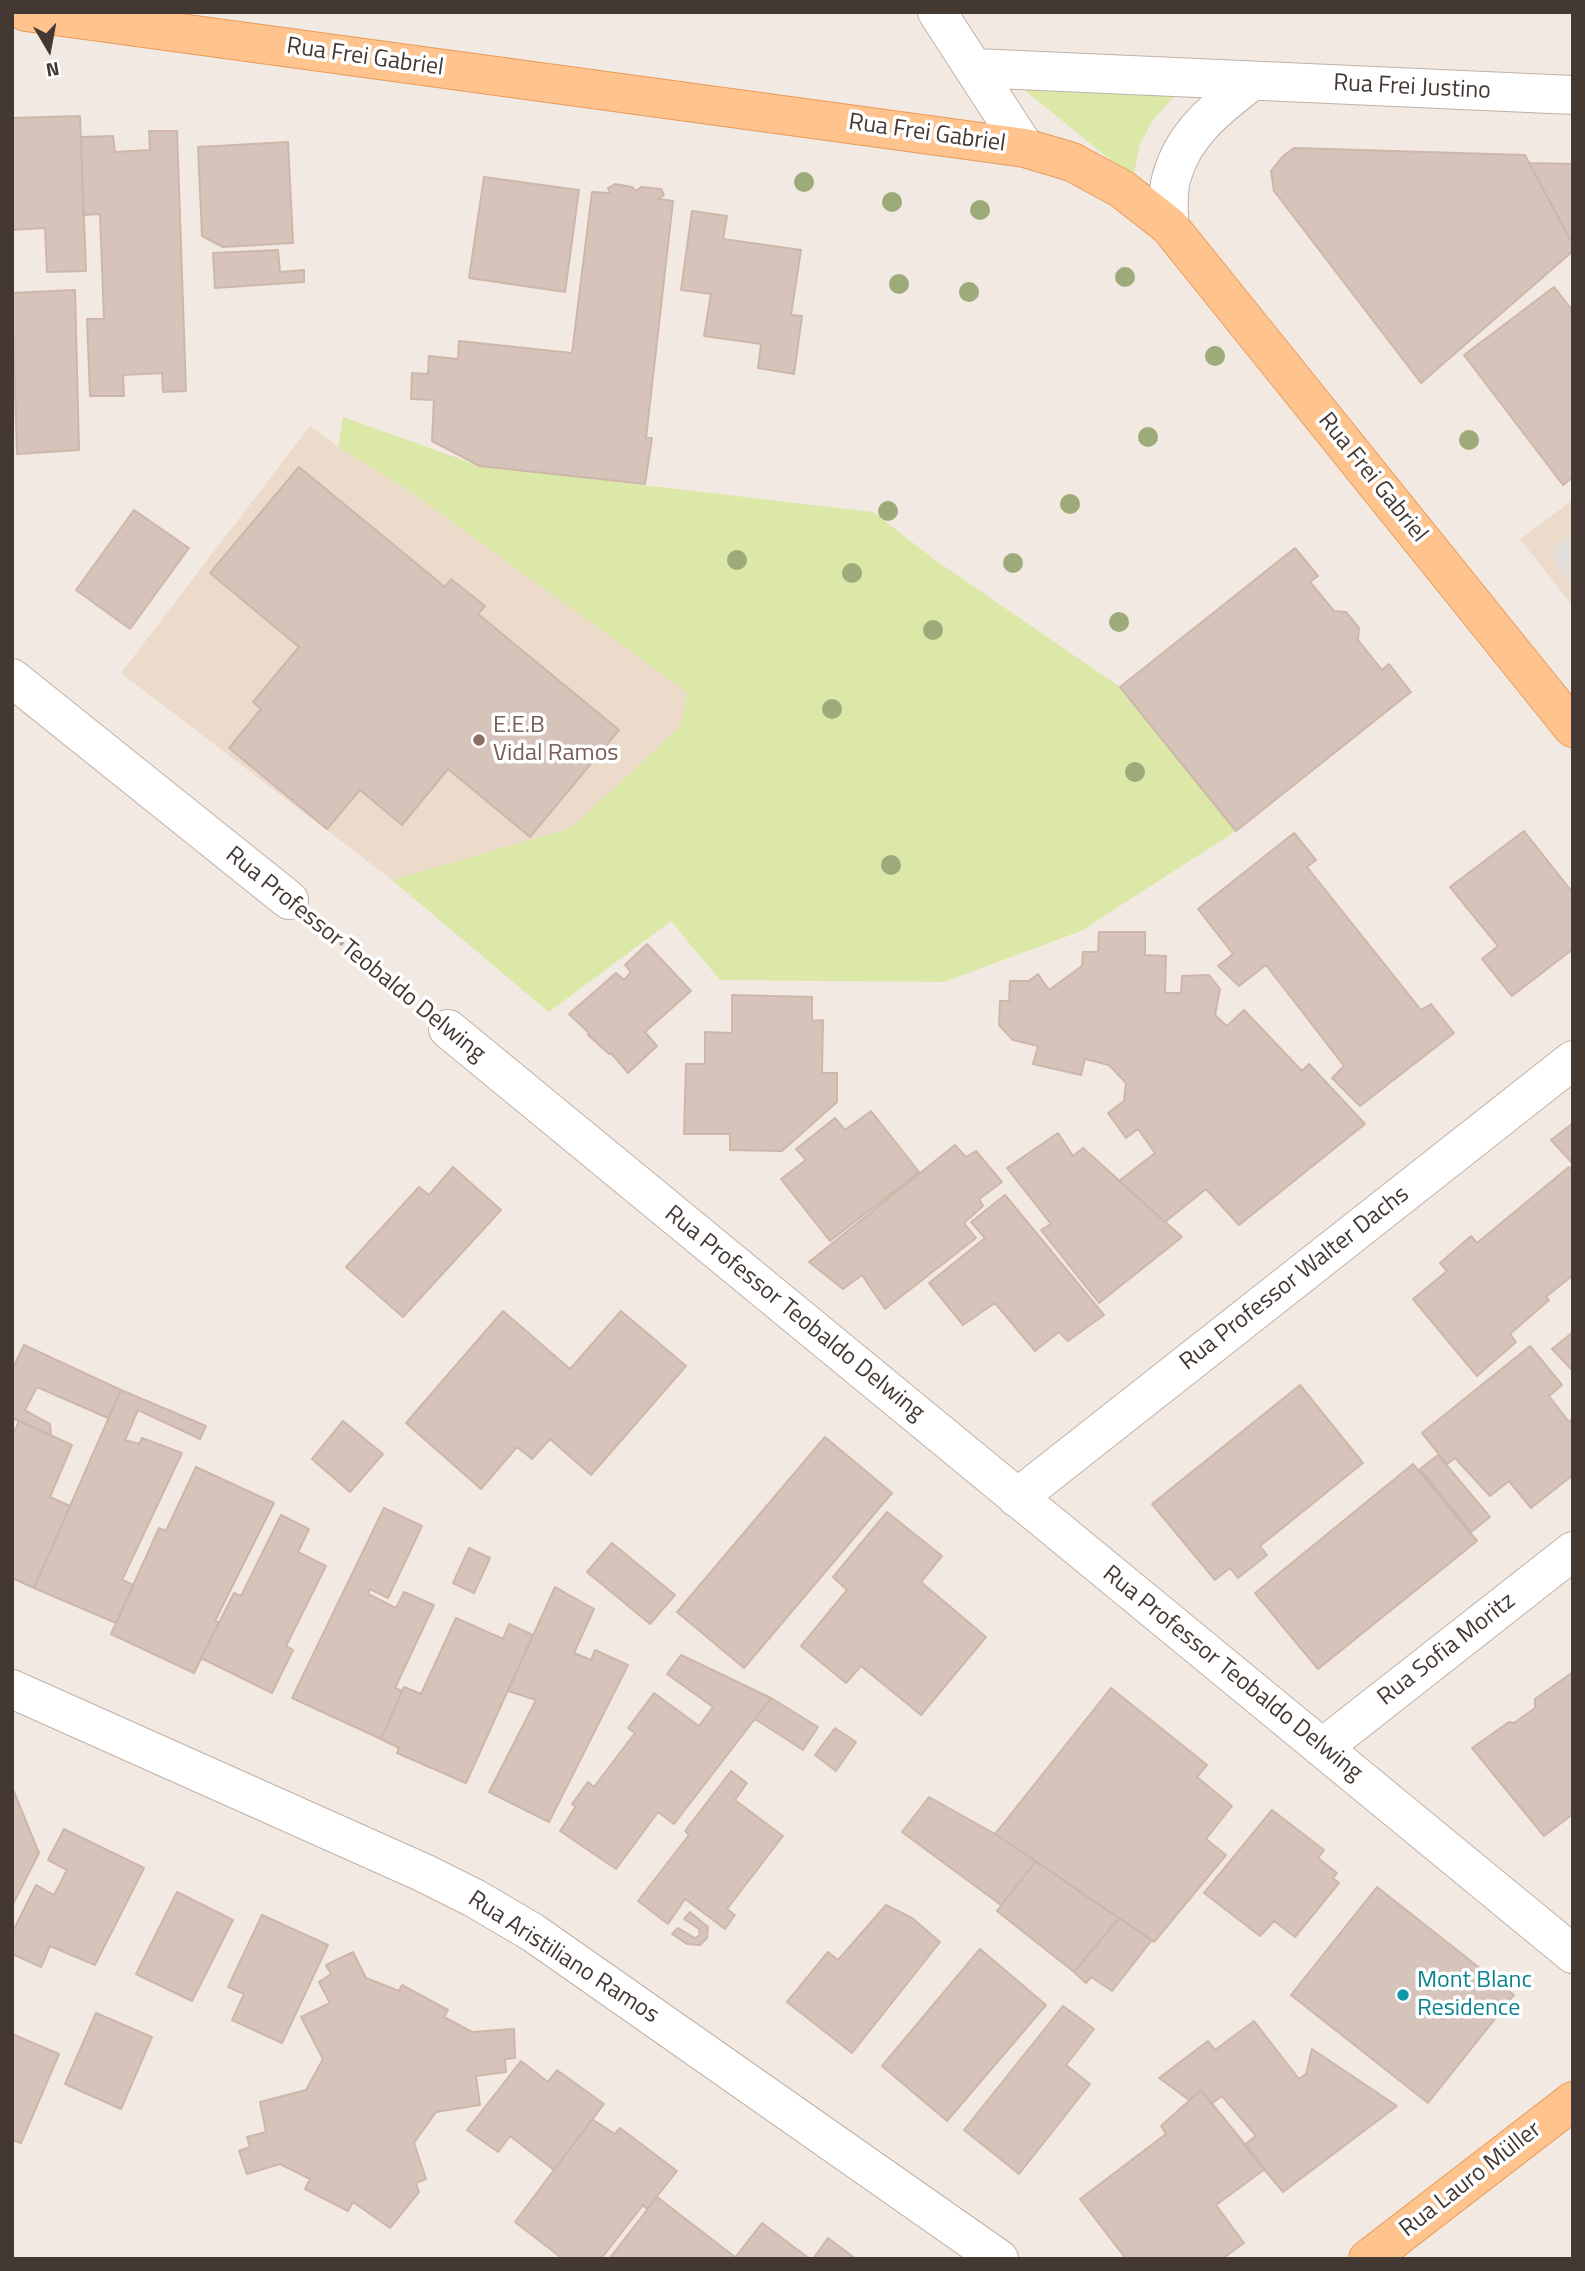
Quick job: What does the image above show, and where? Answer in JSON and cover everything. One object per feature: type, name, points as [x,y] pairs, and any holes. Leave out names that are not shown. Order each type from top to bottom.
[{"type":"main road","name":"Rua Frei Gabriel","points":[[26,12],[1025,148],[1072,162],[1122,189],[1169,226],[1573,728]]},
{"type":"main road","name":"Rua Lauro Müller","points":[[1368,2259],[1573,2101]]},
{"type":"street","points":[[937,12],[1025,148]]},
{"type":"street","name":"Rua Frei Justino","points":[[975,68],[1573,95]]},
{"type":"street","points":[[1169,226],[1171,178],[1189,137],[1220,106],[1252,81]]},
{"type":"street","name":"Rua Professor Teobaldo Delwing","points":[[12,678],[289,900]]},
{"type":"street","name":"Rua Professor Teobaldo Delwing","points":[[448,1030],[1573,1954]]},
{"type":"street","name":"Rua Professor Walter Dachs","points":[[1017,1498],[1573,1060]]},
{"type":"street","name":"Rua Sofia Moritz","points":[[1322,1748],[1573,1552]]},
{"type":"street","name":"Rua Aristiliano Ramos","points":[[12,1689],[424,1873],[474,1898],[543,1940],[999,2259]]},
{"type":"path","name":"Rua Professor Teobaldo Delwing","points":[[289,900],[448,1030]]},
{"type":"shaded area","name":"E.E.B Vidal Ramos","points":[[310,426],[338,447],[405,488],[687,691],[811,788],[549,1012],[392,880],[121,673]]},
{"type":"shaded area","points":[[1573,500],[1573,606],[1520,539]]},
{"type":"shaded area","points":[[1573,535],[1573,587],[1556,566],[1553,549]]},
{"type":"green space","points":[[1023,89],[1178,92],[1153,120],[1140,144],[1133,178]]},
{"type":"green space","points":[[343,417],[480,466],[873,512],[935,560],[1120,687],[1236,831],[1081,931],[944,982],[720,980],[671,921],[549,1012],[392,880],[571,828],[681,726],[687,692],[405,488],[338,447]]},
{"type":"building","points":[[80,116],[86,271],[47,272],[45,228],[12,230],[12,118]]},
{"type":"building","points":[[149,131],[177,131],[186,391],[163,392],[162,373],[123,375],[124,396],[90,396],[87,319],[104,319],[100,214],[83,215],[81,137],[113,136],[115,152],[150,150]]},
{"type":"building","points":[[288,142],[293,243],[223,247],[202,236],[198,147]]},
{"type":"building","points":[[1294,148],[1525,155],[1573,245],[1573,251],[1421,383],[1274,191],[1271,171],[1283,156]]},
{"type":"building","points":[[1529,163],[1573,164],[1573,245]]},
{"type":"building","points":[[484,177],[579,190],[565,292],[469,278]]},
{"type":"building","points":[[615,184],[632,187],[636,191],[641,187],[661,189],[664,195],[658,199],[673,201],[646,438],[652,438],[645,484],[480,466],[432,441],[434,400],[411,399],[412,373],[428,374],[429,356],[458,359],[459,341],[572,353],[592,192],[610,193],[608,188]]},
{"type":"building","points":[[692,211],[727,216],[723,239],[801,250],[791,315],[802,316],[794,374],[758,368],[761,344],[704,336],[711,294],[681,290]]},
{"type":"building","points":[[278,250],[280,272],[304,270],[304,282],[215,288],[213,253]]},
{"type":"building","points":[[1554,287],[1573,311],[1573,477],[1563,485],[1464,355]]},
{"type":"building","points":[[75,290],[79,450],[17,454],[12,293]]},
{"type":"building","points":[[299,467],[445,587],[451,579],[485,606],[478,614],[619,730],[530,837],[448,769],[402,825],[360,790],[327,829],[229,748],[261,709],[253,702],[299,647],[210,573]]},
{"type":"building","points":[[134,510],[189,548],[130,629],[76,590]]},
{"type":"building","points":[[1295,548],[1318,576],[1310,582],[1334,611],[1346,612],[1359,628],[1358,640],[1382,670],[1389,664],[1411,692],[1236,831],[1120,687]]},
{"type":"building","points":[[1524,831],[1573,893],[1573,949],[1512,996],[1482,959],[1498,946],[1450,887]]},
{"type":"building","points":[[1294,833],[1316,860],[1307,867],[1421,1010],[1431,1004],[1454,1033],[1360,1106],[1332,1078],[1344,1066],[1266,965],[1239,986],[1218,966],[1233,954],[1198,909]]},
{"type":"building","points":[[1099,932],[1145,932],[1145,955],[1166,956],[1165,993],[1181,993],[1182,976],[1209,975],[1220,989],[1215,1015],[1227,1026],[1244,1010],[1302,1071],[1309,1064],[1365,1124],[1239,1225],[1206,1189],[1165,1222],[1119,1181],[1155,1153],[1138,1129],[1126,1138],[1108,1113],[1124,1101],[1126,1083],[1109,1065],[1085,1059],[1081,1075],[1033,1064],[1038,1046],[1013,1040],[999,1025],[1000,1001],[1009,1001],[1010,981],[1029,981],[1038,974],[1049,990],[1082,966],[1083,952],[1098,952]]},
{"type":"building","points":[[647,944],[691,991],[645,1032],[657,1046],[628,1073],[611,1053],[588,1035],[590,1034],[569,1014],[616,973],[624,980],[631,972],[625,965]]},
{"type":"building","points":[[732,995],[812,997],[812,1021],[823,1020],[822,1073],[837,1073],[837,1102],[782,1151],[730,1150],[730,1134],[684,1134],[686,1064],[705,1064],[705,1032],[732,1033]]},
{"type":"building","points":[[871,1111],[919,1172],[830,1241],[781,1179],[806,1160],[796,1149],[835,1118],[845,1130]]},
{"type":"building","points":[[1573,1123],[1573,1164],[1551,1140]]},
{"type":"building","points":[[1058,1133],[1073,1156],[1083,1148],[1182,1237],[1099,1303],[1041,1230],[1051,1224],[1007,1168]]},
{"type":"building","points":[[955,1145],[966,1157],[976,1151],[1002,1182],[979,1199],[983,1206],[964,1223],[976,1238],[885,1309],[862,1275],[843,1289],[809,1262]]},
{"type":"building","points":[[453,1167],[501,1210],[403,1317],[346,1267],[419,1187],[429,1195]]},
{"type":"building","points":[[1569,1167],[1573,1171],[1573,1275],[1546,1297],[1549,1300],[1510,1334],[1516,1342],[1477,1376],[1413,1299],[1447,1271],[1440,1263],[1471,1236],[1477,1243]]},
{"type":"building","points":[[1005,1195],[1104,1315],[1068,1341],[1059,1332],[1035,1351],[995,1303],[963,1325],[929,1283],[985,1238],[971,1222]]},
{"type":"building","points":[[503,1311],[570,1369],[621,1311],[686,1366],[591,1475],[550,1439],[532,1459],[517,1447],[481,1489],[406,1423]]},
{"type":"building","points":[[1573,1332],[1573,1371],[1552,1349]]},
{"type":"building","points":[[24,1345],[121,1390],[108,1418],[37,1387],[25,1410],[50,1424],[51,1435],[12,1418],[12,1370]]},
{"type":"building","points":[[1530,1346],[1562,1385],[1549,1396],[1569,1422],[1573,1419],[1573,1475],[1531,1508],[1509,1481],[1490,1496],[1455,1458],[1447,1464],[1422,1433]]},
{"type":"building","points":[[1300,1385],[1363,1463],[1260,1546],[1267,1555],[1238,1578],[1230,1568],[1215,1580],[1152,1504]]},
{"type":"building","points":[[121,1390],[206,1426],[200,1439],[138,1410],[125,1440],[139,1444],[142,1438],[182,1453],[122,1580],[134,1585],[116,1623],[34,1588]]},
{"type":"building","points":[[19,1421],[72,1445],[50,1497],[70,1506],[34,1588],[12,1578],[12,1437]]},
{"type":"building","points":[[343,1421],[383,1454],[350,1492],[312,1459]]},
{"type":"building","points":[[825,1437],[892,1493],[744,1668],[677,1612]]},
{"type":"building","points":[[1438,1455],[1490,1517],[1471,1532],[1420,1469]]},
{"type":"building","points":[[1413,1464],[1477,1541],[1318,1669],[1255,1593]]},
{"type":"building","points":[[196,1467],[274,1503],[215,1621],[219,1623],[194,1673],[111,1634],[159,1528],[166,1531]]},
{"type":"building","points":[[384,1508],[422,1526],[388,1598],[370,1589],[368,1594],[396,1608],[404,1592],[434,1605],[395,1688],[402,1691],[381,1739],[292,1698]]},
{"type":"building","points":[[887,1512],[942,1556],[921,1582],[986,1637],[921,1715],[861,1666],[846,1683],[801,1646],[847,1590],[833,1577]]},
{"type":"building","points":[[281,1515],[309,1529],[298,1552],[326,1566],[286,1646],[293,1650],[272,1693],[201,1658],[234,1593],[241,1596]]},
{"type":"building","points":[[612,1543],[675,1595],[650,1624],[587,1572]]},
{"type":"building","points":[[469,1548],[490,1558],[474,1593],[453,1583]]},
{"type":"building","points":[[555,1587],[594,1609],[574,1653],[591,1660],[595,1650],[628,1665],[549,1822],[489,1792],[536,1700],[508,1691]]},
{"type":"building","points":[[456,1618],[503,1639],[509,1624],[533,1635],[466,1783],[397,1753],[399,1748],[381,1739],[404,1687],[421,1694]]},
{"type":"building","points":[[681,1655],[771,1698],[674,1824],[658,1812],[616,1869],[560,1831],[576,1806],[572,1804],[588,1782],[594,1787],[635,1733],[628,1728],[654,1693],[699,1726],[713,1707],[667,1674]]},
{"type":"building","points":[[1573,1672],[1573,1814],[1544,1836],[1472,1748],[1509,1722],[1514,1723],[1535,1708],[1535,1699]]},
{"type":"building","points":[[1111,1688],[1207,1765],[1197,1777],[1232,1806],[1206,1839],[1226,1855],[1154,1942],[995,1834]]},
{"type":"building","points":[[771,1698],[818,1727],[803,1750],[755,1719]]},
{"type":"building","points":[[835,1728],[856,1742],[836,1771],[815,1755]]},
{"type":"building","points":[[731,1771],[747,1783],[735,1800],[783,1836],[727,1909],[735,1915],[725,1929],[685,1899],[668,1924],[638,1901],[689,1835],[685,1831]]},
{"type":"building","points":[[12,1787],[39,1853],[12,1906]]},
{"type":"building","points":[[929,1797],[995,1834],[1036,1861],[1001,1905],[902,1832]]},
{"type":"building","points":[[1272,1810],[1324,1850],[1318,1858],[1337,1873],[1333,1878],[1339,1883],[1295,1937],[1274,1921],[1260,1936],[1204,1893]]},
{"type":"building","points":[[64,1829],[144,1868],[95,1965],[50,1946],[41,1967],[12,1954],[12,1933],[36,1885],[54,1895],[67,1870],[48,1860]]},
{"type":"building","points":[[1036,1861],[1119,1918],[1074,1972],[997,1911]]},
{"type":"building","name":"Mont Blanc Residence","points":[[1377,1887],[1514,1995],[1428,2103],[1291,1995]]},
{"type":"building","points":[[177,1892],[233,1920],[192,2001],[136,1974]]},
{"type":"building","points":[[886,1905],[912,1918],[940,1942],[852,2053],[787,2002],[828,1952],[838,1960]]},
{"type":"building","points":[[690,1912],[708,1927],[707,1938],[700,1945],[687,1944],[672,1934],[678,1928],[695,1938],[700,1935],[699,1929],[684,1919]]},
{"type":"building","points":[[262,1915],[328,1945],[282,2043],[232,2020],[244,1994],[228,1987]]},
{"type":"building","points":[[1119,1918],[1152,1940],[1112,1991],[1091,1977],[1086,1983],[1074,1972]]},
{"type":"building","points":[[980,1949],[1046,2005],[947,2121],[882,2066]]},
{"type":"building","points":[[353,1952],[366,1978],[399,1991],[402,1985],[448,2010],[444,2017],[472,2032],[514,2029],[515,2058],[505,2059],[506,2072],[476,2076],[480,2105],[436,2112],[414,2143],[426,2179],[416,2183],[419,2192],[390,2228],[353,2202],[348,2211],[305,2189],[310,2179],[280,2164],[247,2174],[239,2151],[250,2147],[247,2137],[266,2132],[260,2102],[306,2090],[323,2059],[301,2017],[330,2003],[319,1982],[331,1974],[326,1965]]},
{"type":"building","points":[[1063,2006],[1094,2029],[1066,2065],[1090,2084],[1019,2174],[964,2130]]},
{"type":"building","points":[[96,2013],[152,2037],[121,2109],[65,2084]]},
{"type":"building","points":[[1254,2021],[1299,2079],[1306,2074],[1312,2049],[1397,2106],[1283,2192],[1244,2145],[1256,2136],[1222,2096],[1211,2104],[1201,2090],[1189,2100],[1159,2078],[1208,2041],[1215,2050]]},
{"type":"building","points":[[12,2034],[59,2054],[21,2143],[12,2140]]},
{"type":"building","points":[[521,2061],[548,2082],[557,2070],[604,2104],[554,2170],[510,2136],[498,2152],[467,2130]]},
{"type":"building","points":[[1201,2090],[1265,2169],[1216,2205],[1244,2243],[1222,2259],[1126,2259],[1080,2199],[1166,2134],[1161,2126]]},
{"type":"building","points":[[592,2119],[615,2134],[620,2128],[677,2171],[647,2209],[643,2205],[601,2259],[563,2259],[515,2222]]},
{"type":"building","points":[[657,2197],[735,2257],[734,2259],[609,2259]]},
{"type":"building","points":[[762,2223],[810,2259],[734,2259]]},
{"type":"building","points":[[828,2238],[856,2259],[813,2259]]},
{"type":"place","name":"E.E.B Vidal Ramos","points":[[479,740]]},
{"type":"place","name":"Mont Blanc Residence","points":[[1403,1995]]}]
